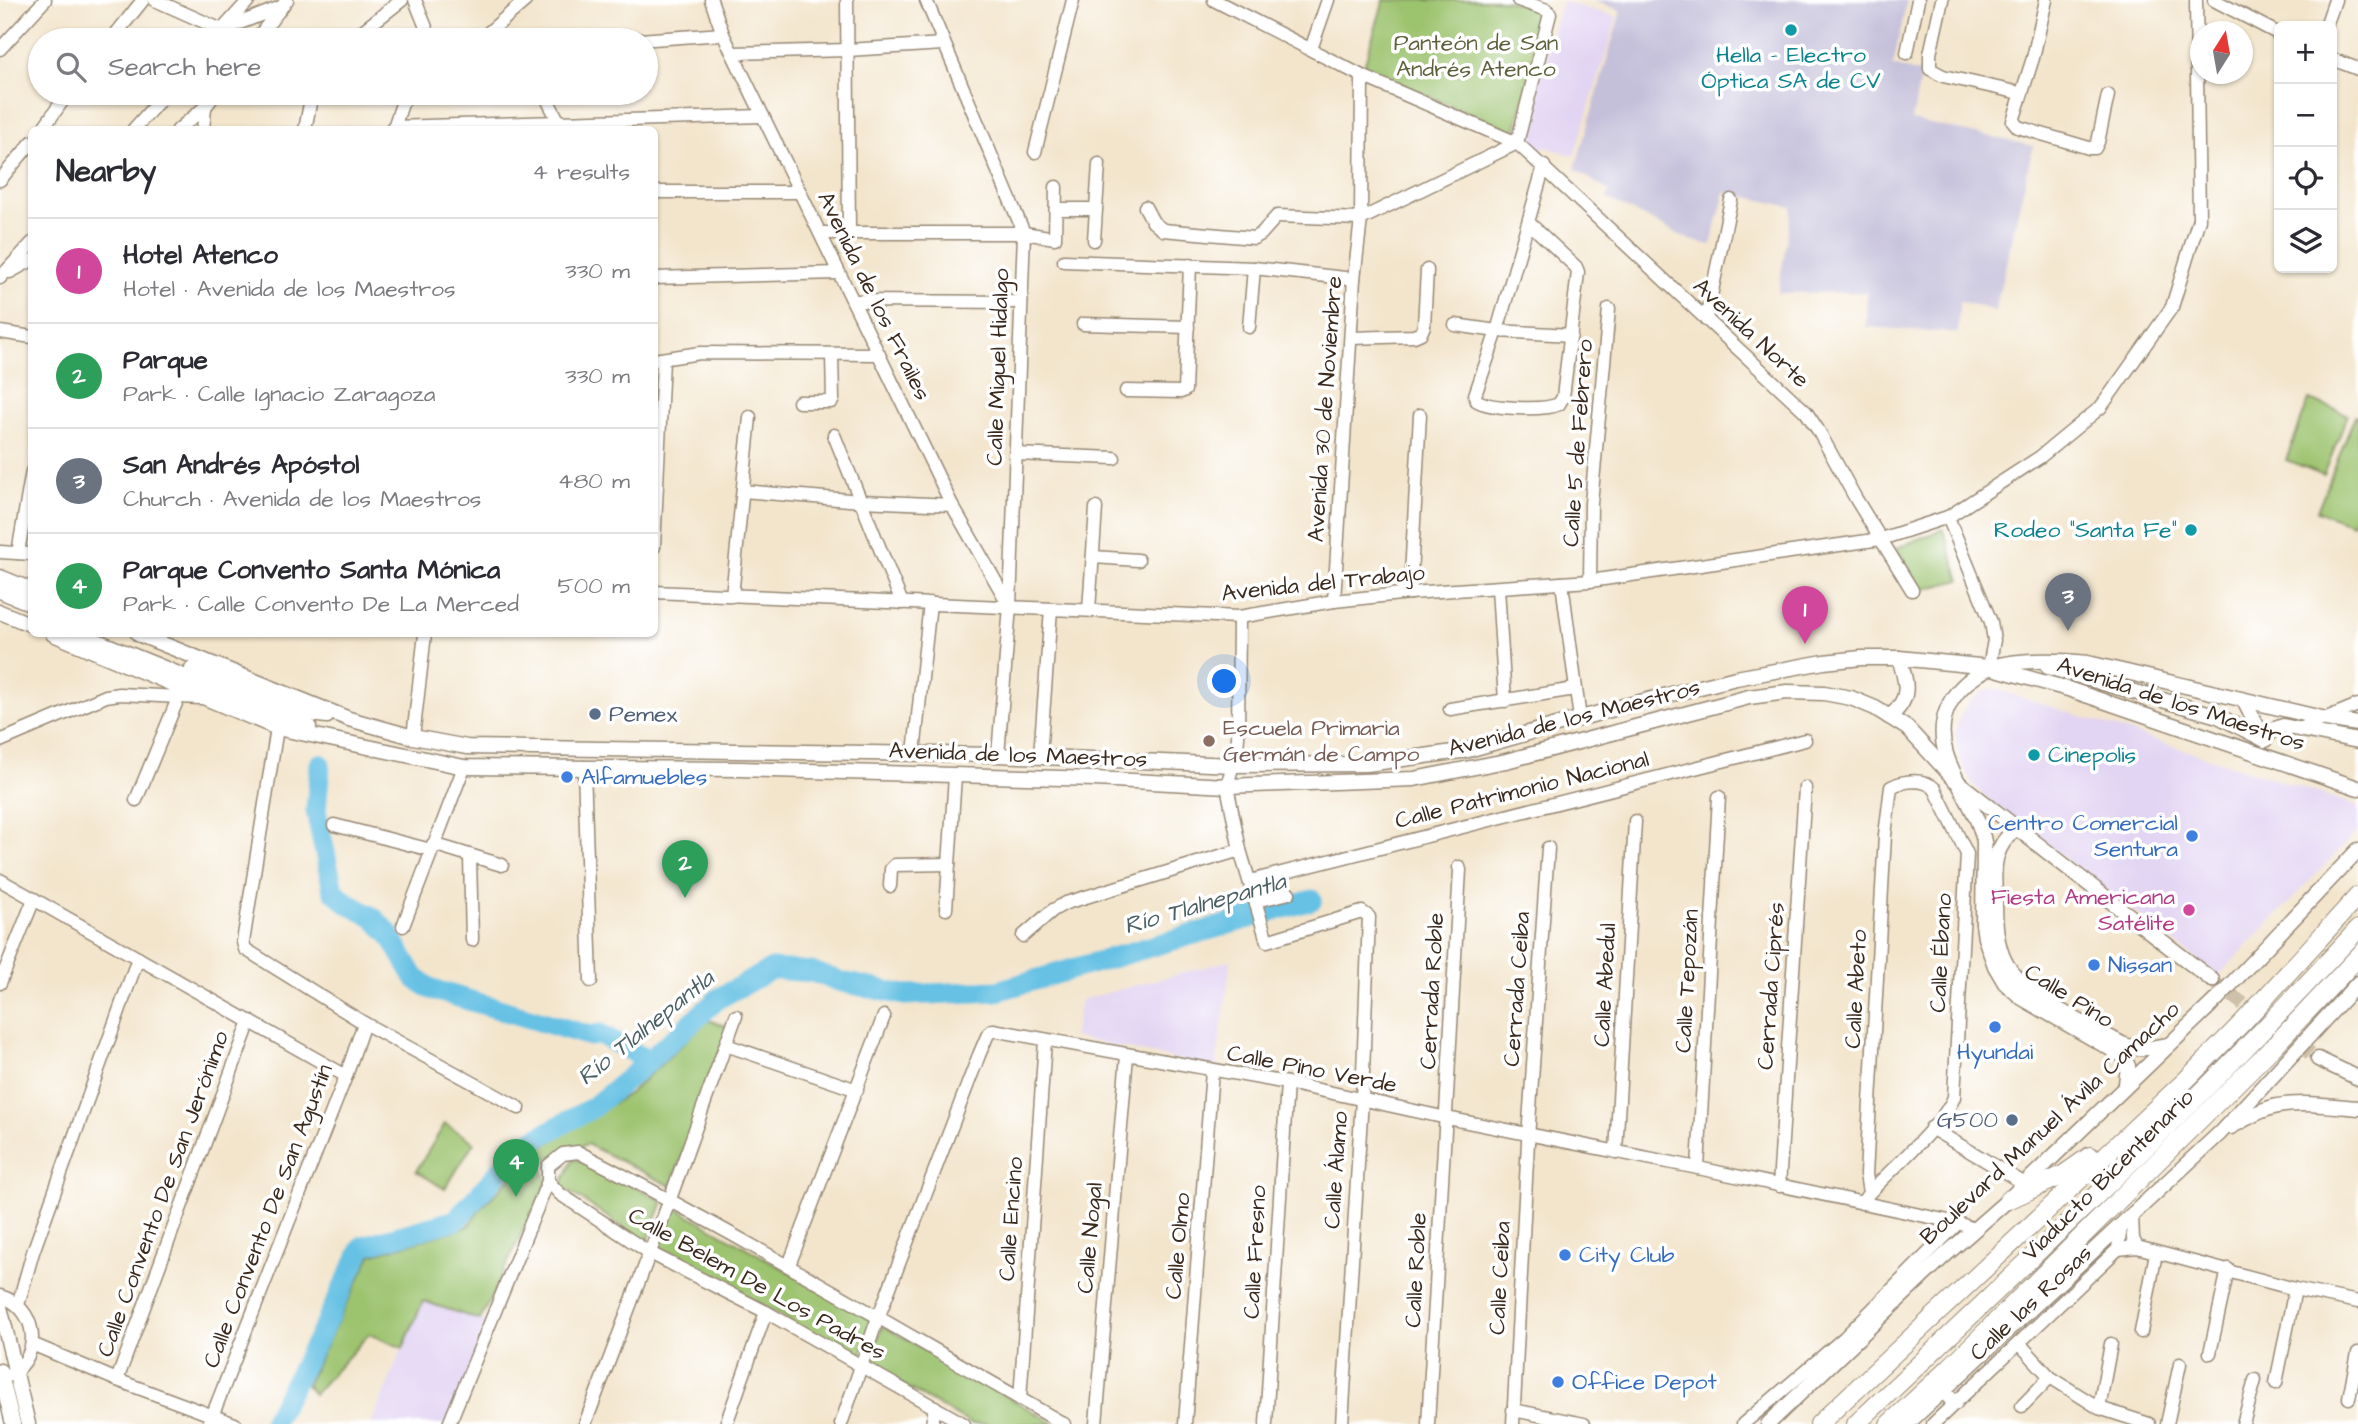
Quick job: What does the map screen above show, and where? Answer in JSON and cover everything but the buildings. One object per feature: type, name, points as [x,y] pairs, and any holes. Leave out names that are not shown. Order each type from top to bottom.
[{"type":"highway","points":[[1819,1424],[2186,1080],[2358,896]]},
{"type":"highway","points":[[1856,1424],[2158,1137],[2260,1035],[2358,929]]},
{"type":"highway","name":"Viaducto Bicentenario","points":[[1889,1424],[2266,1054],[2358,957]]},
{"type":"highway","points":[[2008,1200],[2063,1175],[2096,1152],[2162,1093],[2186,1080]]},
{"type":"main road","points":[[0,578],[28,588]]},
{"type":"main road","points":[[0,591],[28,602]]},
{"type":"main road","points":[[0,601],[28,612]]},
{"type":"main road","points":[[0,612],[28,623]]},
{"type":"main road","name":"Avenida de los Maestros","points":[[60,637],[277,728],[464,767],[740,768],[1095,779],[1227,786],[1414,779],[1506,761],[1749,697],[1787,692],[1824,693],[1852,698],[1908,728],[1955,780],[2211,980]]},
{"type":"main road","name":"Avenida de los Maestros","points":[[88,637],[300,718],[345,741]]},
{"type":"main road","points":[[110,637],[300,718],[348,719]]},
{"type":"main road","name":"Avenida de los Maestros","points":[[145,637],[348,719],[413,737],[467,747],[523,750],[914,753],[1233,765],[1367,764],[1419,758],[1468,750],[1737,678],[1824,662],[1899,658],[1989,667],[2068,689],[2358,788]]},
{"type":"main road","points":[[1889,717],[1904,700],[1907,689],[1899,658]]},
{"type":"main road","name":"Avenida de los Maestros","points":[[1989,667],[2027,662],[2088,663],[2244,701],[2358,724]]},
{"type":"main road","points":[[2027,662],[2218,716],[2264,740]]},
{"type":"main road","points":[[1955,780],[1943,743],[1944,718],[1948,704],[1966,682],[1989,667]]},
{"type":"main road","points":[[2244,701],[2275,759]]},
{"type":"main road","points":[[2264,740],[2277,727],[2302,728],[2358,741]]},
{"type":"main road","name":"Calle Pino","points":[[1955,780],[1982,831],[1983,924],[1995,966],[2005,983],[2022,998],[2123,1056],[2127,1066],[2126,1084]]},
{"type":"main road","name":"Calle Pino","points":[[2017,827],[1998,849],[1994,878],[1997,937],[2011,972],[2033,993],[2122,1044],[2134,1049],[2169,1045]]},
{"type":"main road","name":"Boulevard Manuel Ávila Camacho","points":[[1768,1424],[2025,1184],[2218,998],[2358,850]]},
{"type":"main road","points":[[1907,1424],[2220,1133],[2358,984]]},
{"type":"main road","points":[[2318,1059],[2358,1078]]},
{"type":"main road","points":[[2220,1133],[2261,1111],[2285,1105],[2358,1108]]},
{"type":"main road","points":[[0,1307],[4,1375],[12,1424]]},
{"type":"main road","points":[[4,1375],[28,1424]]},
{"type":"main road","points":[[1943,1391],[1955,1403]]},
{"type":"street","points":[[0,49],[44,0]]},
{"type":"street","points":[[121,28],[143,0]]},
{"type":"street","points":[[155,0],[205,28]]},
{"type":"street","points":[[224,28],[249,0]]},
{"type":"street","points":[[366,28],[402,0]]},
{"type":"street","points":[[415,0],[426,28]]},
{"type":"street","points":[[494,28],[526,0]]},
{"type":"street","name":"Avenida de los Frailes","points":[[711,0],[723,34],[952,505],[1010,606]]},
{"type":"street","points":[[847,0],[849,232]]},
{"type":"street","name":"Calle Miguel Hidalgo","points":[[926,0],[1024,233],[1010,606],[998,755]]},
{"type":"street","points":[[1035,152],[1073,0]]},
{"type":"street","name":"Avenida Norte","points":[[1214,0],[1362,76],[1517,143],[1805,412],[1912,590]]},
{"type":"street","points":[[1311,49],[1328,0]]},
{"type":"street","points":[[1145,207],[1153,222],[1163,230],[1254,238],[1277,216],[1361,219],[1517,143],[1550,13],[1518,0]]},
{"type":"street","points":[[1907,53],[1918,0]]},
{"type":"street","points":[[1942,0],[1930,54],[1930,69],[1943,76],[2020,93]]},
{"type":"street","points":[[2046,0],[2033,58],[2013,121],[2018,127],[2095,148],[2108,95]]},
{"type":"street","name":"Avenida del Trabajo","points":[[658,592],[1240,617],[1334,601],[1410,593],[1590,581],[1881,539],[1948,517],[2040,457],[2101,407],[2172,307],[2199,219],[2196,0]]},
{"type":"street","points":[[2214,0],[2233,5],[2274,31]]},
{"type":"street","points":[[2328,21],[2335,0]]},
{"type":"street","points":[[232,28],[284,3]]},
{"type":"street","points":[[265,28],[284,3]]},
{"type":"street","points":[[658,39],[723,34]]},
{"type":"street","points":[[733,53],[943,44]]},
{"type":"street","points":[[2337,60],[2358,69]]},
{"type":"street","name":"Avenida 30 de Noviembre","points":[[1334,601],[1350,338],[1351,279],[1361,219],[1362,76]]},
{"type":"street","points":[[45,126],[60,105]]},
{"type":"street","points":[[137,126],[155,105]]},
{"type":"street","points":[[306,126],[310,105]]},
{"type":"street","points":[[394,126],[401,105]]},
{"type":"street","points":[[551,105],[562,126],[763,116]]},
{"type":"street","points":[[183,126],[205,107]]},
{"type":"street","points":[[203,126],[205,107]]},
{"type":"street","points":[[0,180],[28,147]]},
{"type":"street","points":[[1094,240],[1099,164]]},
{"type":"street","points":[[1529,223],[1577,270],[1563,397],[1559,404],[1552,407],[1509,407],[1482,403],[1476,400],[1475,396],[1497,331],[1544,166]]},
{"type":"street","points":[[821,233],[1024,233],[1055,237],[1056,187]]},
{"type":"street","points":[[658,192],[800,192]]},
{"type":"street","points":[[1706,320],[1731,200]]},
{"type":"street","points":[[1056,209],[1095,209]]},
{"type":"street","points":[[2,276],[28,247]]},
{"type":"street","points":[[1064,261],[1254,268],[1351,279]]},
{"type":"street","points":[[2,276],[28,262]]},
{"type":"street","points":[[1126,391],[1185,390],[1190,265]]},
{"type":"street","points":[[1249,327],[1254,268]]},
{"type":"street","points":[[1350,338],[1414,336],[1421,333],[1424,326],[1427,270]]},
{"type":"street","points":[[658,278],[839,273]]},
{"type":"street","points":[[853,301],[1021,302]]},
{"type":"street","name":"Calle 5 de Febrero","points":[[1590,581],[1591,503],[1609,309]]},
{"type":"street","points":[[1083,324],[1188,327]]},
{"type":"street","points":[[1455,325],[1497,331],[1571,335]]},
{"type":"street","points":[[0,332],[28,336]]},
{"type":"street","points":[[658,386],[659,360],[699,353],[879,354]]},
{"type":"street","points":[[799,402],[833,400],[832,354]]},
{"type":"street","points":[[1410,593],[1420,415]]},
{"type":"street","points":[[732,596],[750,417]]},
{"type":"street","points":[[834,435],[902,603]]},
{"type":"street","points":[[1015,454],[1114,458]]},
{"type":"street","points":[[743,491],[952,505]]},
{"type":"street","points":[[1089,610],[1096,508]]},
{"type":"street","points":[[1948,517],[1992,622],[1994,640],[1989,667]]},
{"type":"street","points":[[0,552],[25,553],[28,518]]},
{"type":"street","points":[[1093,557],[1138,560]]},
{"type":"street","points":[[1562,583],[1580,719]]},
{"type":"street","points":[[1498,587],[1505,701]]},
{"type":"street","points":[[914,753],[929,603]]},
{"type":"street","points":[[1040,756],[1051,609]]},
{"type":"street","points":[[1240,617],[1238,737],[1227,786],[1240,850],[1257,905],[1289,893]]},
{"type":"street","points":[[413,737],[425,637]]},
{"type":"street","points":[[1450,709],[1575,689]]},
{"type":"street","points":[[0,741],[106,696],[119,694],[205,698]]},
{"type":"street","points":[[136,800],[179,696]]},
{"type":"street","points":[[2302,728],[2358,705]]},
{"type":"street","points":[[277,728],[243,942],[245,949],[364,1023],[519,1108]]},
{"type":"street","name":"Calle Patrimonio Nacional","points":[[1250,881],[1804,740]]},
{"type":"street","points":[[402,926],[464,767]]},
{"type":"street","points":[[584,767],[591,981]]},
{"type":"street","points":[[946,909],[955,776]]},
{"type":"street","name":"Calle Ébano","points":[[1866,1198],[1931,1128],[1951,1105],[1954,1097],[1968,854],[1935,789],[1929,783],[1897,784],[1891,787]]},
{"type":"street","name":"Calle Abeto","points":[[1866,1198],[1885,835],[1891,787]]},
{"type":"street","name":"Cerrada Ciprés","points":[[1779,1186],[1805,788]]},
{"type":"street","name":"Calle Tepozán","points":[[1698,1168],[1719,797]]},
{"type":"street","name":"Calle Abedul","points":[[1616,1152],[1635,821]]},
{"type":"street","points":[[334,825],[502,865]]},
{"type":"street","name":"Cerrada Ceiba","points":[[1529,1134],[1548,848]]},
{"type":"street","points":[[1023,936],[1053,910],[1066,903],[1240,850]]},
{"type":"street","points":[[470,857],[472,940]]},
{"type":"street","points":[[890,886],[891,869],[895,865],[949,864]]},
{"type":"street","name":"Cerrada Roble","points":[[1447,1118],[1460,870],[1458,867]]},
{"type":"street","points":[[0,880],[346,1076]]},
{"type":"street","points":[[0,983],[34,899]]},
{"type":"street","name":"Calle Álamo","points":[[1257,905],[1267,941],[1362,912],[1368,914],[1369,918],[1362,1099],[1342,1424]]},
{"type":"street","points":[[18,1306],[33,1252],[138,958]]},
{"type":"street","points":[[585,1424],[736,1016]]},
{"type":"street","points":[[789,1265],[884,1016]]},
{"type":"street","name":"Calle Convento De San Jerónimo","points":[[117,1380],[250,1021]]},
{"type":"street","name":"Calle Convento De San Agustín","points":[[210,1421],[346,1076],[364,1023]]},
{"type":"street","name":"Calle Pino Verde","points":[[841,1424],[879,1317],[988,1034],[996,1030],[1287,1083],[1779,1186],[1866,1198],[1974,1229]]},
{"type":"street","name":"Calle Encino","points":[[1020,1399],[1045,1041]]},
{"type":"street","points":[[726,1045],[857,1090]]},
{"type":"street","name":"Calle Nogal","points":[[1096,1424],[1127,1055]]},
{"type":"street","name":"Calle Olmo","points":[[1185,1424],[1212,1071]]},
{"type":"street","name":"Calle Fresno","points":[[1266,1424],[1287,1083]]},
{"type":"street","name":"Calle Roble","points":[[1428,1424],[1447,1118]]},
{"type":"street","points":[[1931,1128],[2025,1184]]},
{"type":"street","name":"Calle Ceiba","points":[[1513,1424],[1529,1134]]},
{"type":"street","name":"Calle Belem De Los Padres","points":[[964,1424],[766,1312],[650,1253],[560,1194],[548,1181],[548,1166],[563,1154],[578,1153],[670,1199],[1063,1424]]},
{"type":"street","points":[[449,1424],[548,1181]]},
{"type":"street","points":[[2127,1221],[2137,1247]]},
{"type":"street","name":"Calle las Rosas","points":[[1933,1424],[2118,1249],[2127,1221]]},
{"type":"street","name":"Boulevard Manuel Ávila Camacho","points":[[1743,1424],[1844,1338],[1958,1223]]},
{"type":"street","points":[[2118,1249],[2137,1247],[2156,1256]]},
{"type":"street","points":[[2118,1249],[2358,1302]]},
{"type":"street","points":[[2141,1332],[2156,1256]]},
{"type":"street","points":[[2210,1353],[2230,1273]]},
{"type":"street","points":[[2276,1382],[2295,1289]]},
{"type":"street","points":[[0,1296],[18,1306],[27,1315],[31,1325],[32,1344],[27,1359],[4,1375]]},
{"type":"street","points":[[726,1424],[766,1312]]},
{"type":"street","points":[[2019,1343],[2050,1377],[2099,1408],[2108,1419],[2149,1424]]},
{"type":"street","points":[[32,1344],[210,1421],[234,1424]]},
{"type":"street","points":[[2099,1408],[2111,1344]]},
{"type":"street","points":[[2349,1398],[2358,1353]]},
{"type":"street","points":[[2166,1424],[2180,1364]]},
{"type":"street","points":[[2022,1406],[2050,1377]]},
{"type":"street","points":[[2243,1424],[2255,1380]]},
{"type":"street","points":[[932,1424],[935,1407]]},
{"type":"street","points":[[1513,1410],[1584,1424]]},
{"type":"shaded area","points":[[1593,0],[1907,0],[1893,66],[1921,73],[1912,120],[2033,146],[1995,311],[1959,301],[1958,333],[1866,327],[1867,292],[1778,293],[1792,207],[1725,192],[1711,245],[1690,240],[1606,198],[1610,192],[1575,169],[1621,11]]},
{"type":"shaded area","points":[[1562,1],[1617,17],[1574,156],[1544,146],[1540,153],[1520,146]]},
{"type":"shaded area","name":"Centro Comercial Sentura","points":[[1988,689],[1996,689],[2358,806],[2358,831],[2218,976],[1973,785],[1960,761],[1955,734],[1958,721],[1970,700]]},
{"type":"shaded area","points":[[1231,960],[1216,1068],[1073,1037],[1081,1000]]},
{"type":"shaded area","points":[[422,1301],[492,1324],[453,1424],[371,1424]]},
{"type":"green space","name":"Panteón de San Andrés Atenco","points":[[1384,0],[1507,0],[1546,14],[1515,132],[1363,69]]},
{"type":"green space","points":[[2309,400],[2348,414],[2324,475],[2286,460]]},
{"type":"green space","points":[[2355,416],[2358,417],[2358,509],[2352,524],[2317,511]]},
{"type":"green space","points":[[1943,529],[1960,580],[1921,590],[1897,548]]},
{"type":"green space","points":[[708,1020],[729,1027],[671,1186],[587,1144],[540,1161],[547,1181],[480,1320],[423,1301],[403,1348],[369,1334],[314,1394],[306,1385],[371,1255],[467,1227],[480,1209],[539,1149],[630,1093]]},
{"type":"green space","points":[[445,1124],[474,1142],[445,1189],[416,1171]]},
{"type":"green space","points":[[573,1159],[588,1163],[663,1201],[647,1243],[561,1186]]},
{"type":"green space","points":[[675,1207],[875,1321],[859,1360],[659,1247]]},
{"type":"green space","points":[[883,1326],[1055,1424],[971,1424],[868,1365]]},
{"type":"waterway","points":[[320,764],[316,811],[333,890],[347,903],[374,918],[390,935],[415,978],[431,989],[590,1036],[600,1034],[649,1061]]},
{"type":"waterway","name":"Río Tlalnepantla","points":[[273,1422],[322,1331],[363,1246],[456,1220],[521,1147],[592,1108],[719,998],[772,969],[812,972],[842,982],[905,995],[997,991],[1312,900]]},
{"type":"tunnel","points":[[2215,983],[2318,1059]]},
{"type":"place","name":"Hella - Electro Óptica SA de CV","points":[[1791,30]]},
{"type":"place","name":"Rodeo \"Santa Fe\"","points":[[2191,530]]},
{"type":"place","name":"San Andrés Apóstol","points":[[2068,631]]},
{"type":"place","name":"Hotel Atenco","points":[[1805,644]]},
{"type":"place","name":"Pemex","points":[[595,714]]},
{"type":"place","name":"Escuela Primaria Germán de Campo","points":[[1209,741]]},
{"type":"place","name":"Cinepolis","points":[[2034,755]]},
{"type":"place","name":"Alfamuebles","points":[[567,777]]},
{"type":"place","name":"Centro Comercial Sentura","points":[[2192,836]]},
{"type":"place","name":"Parque","points":[[685,898]]},
{"type":"place","name":"Fiesta Americana Satélite","points":[[2189,910]]},
{"type":"place","name":"Nissan","points":[[2094,965]]},
{"type":"place","name":"Hyundai","points":[[1995,1027]]},
{"type":"place","name":"G500","points":[[2012,1120]]},
{"type":"place","name":"Parque Convento Santa Mónica","points":[[516,1197]]},
{"type":"place","name":"City Club","points":[[1565,1255]]},
{"type":"place","name":"Office Depot","points":[[1558,1382]]}]
